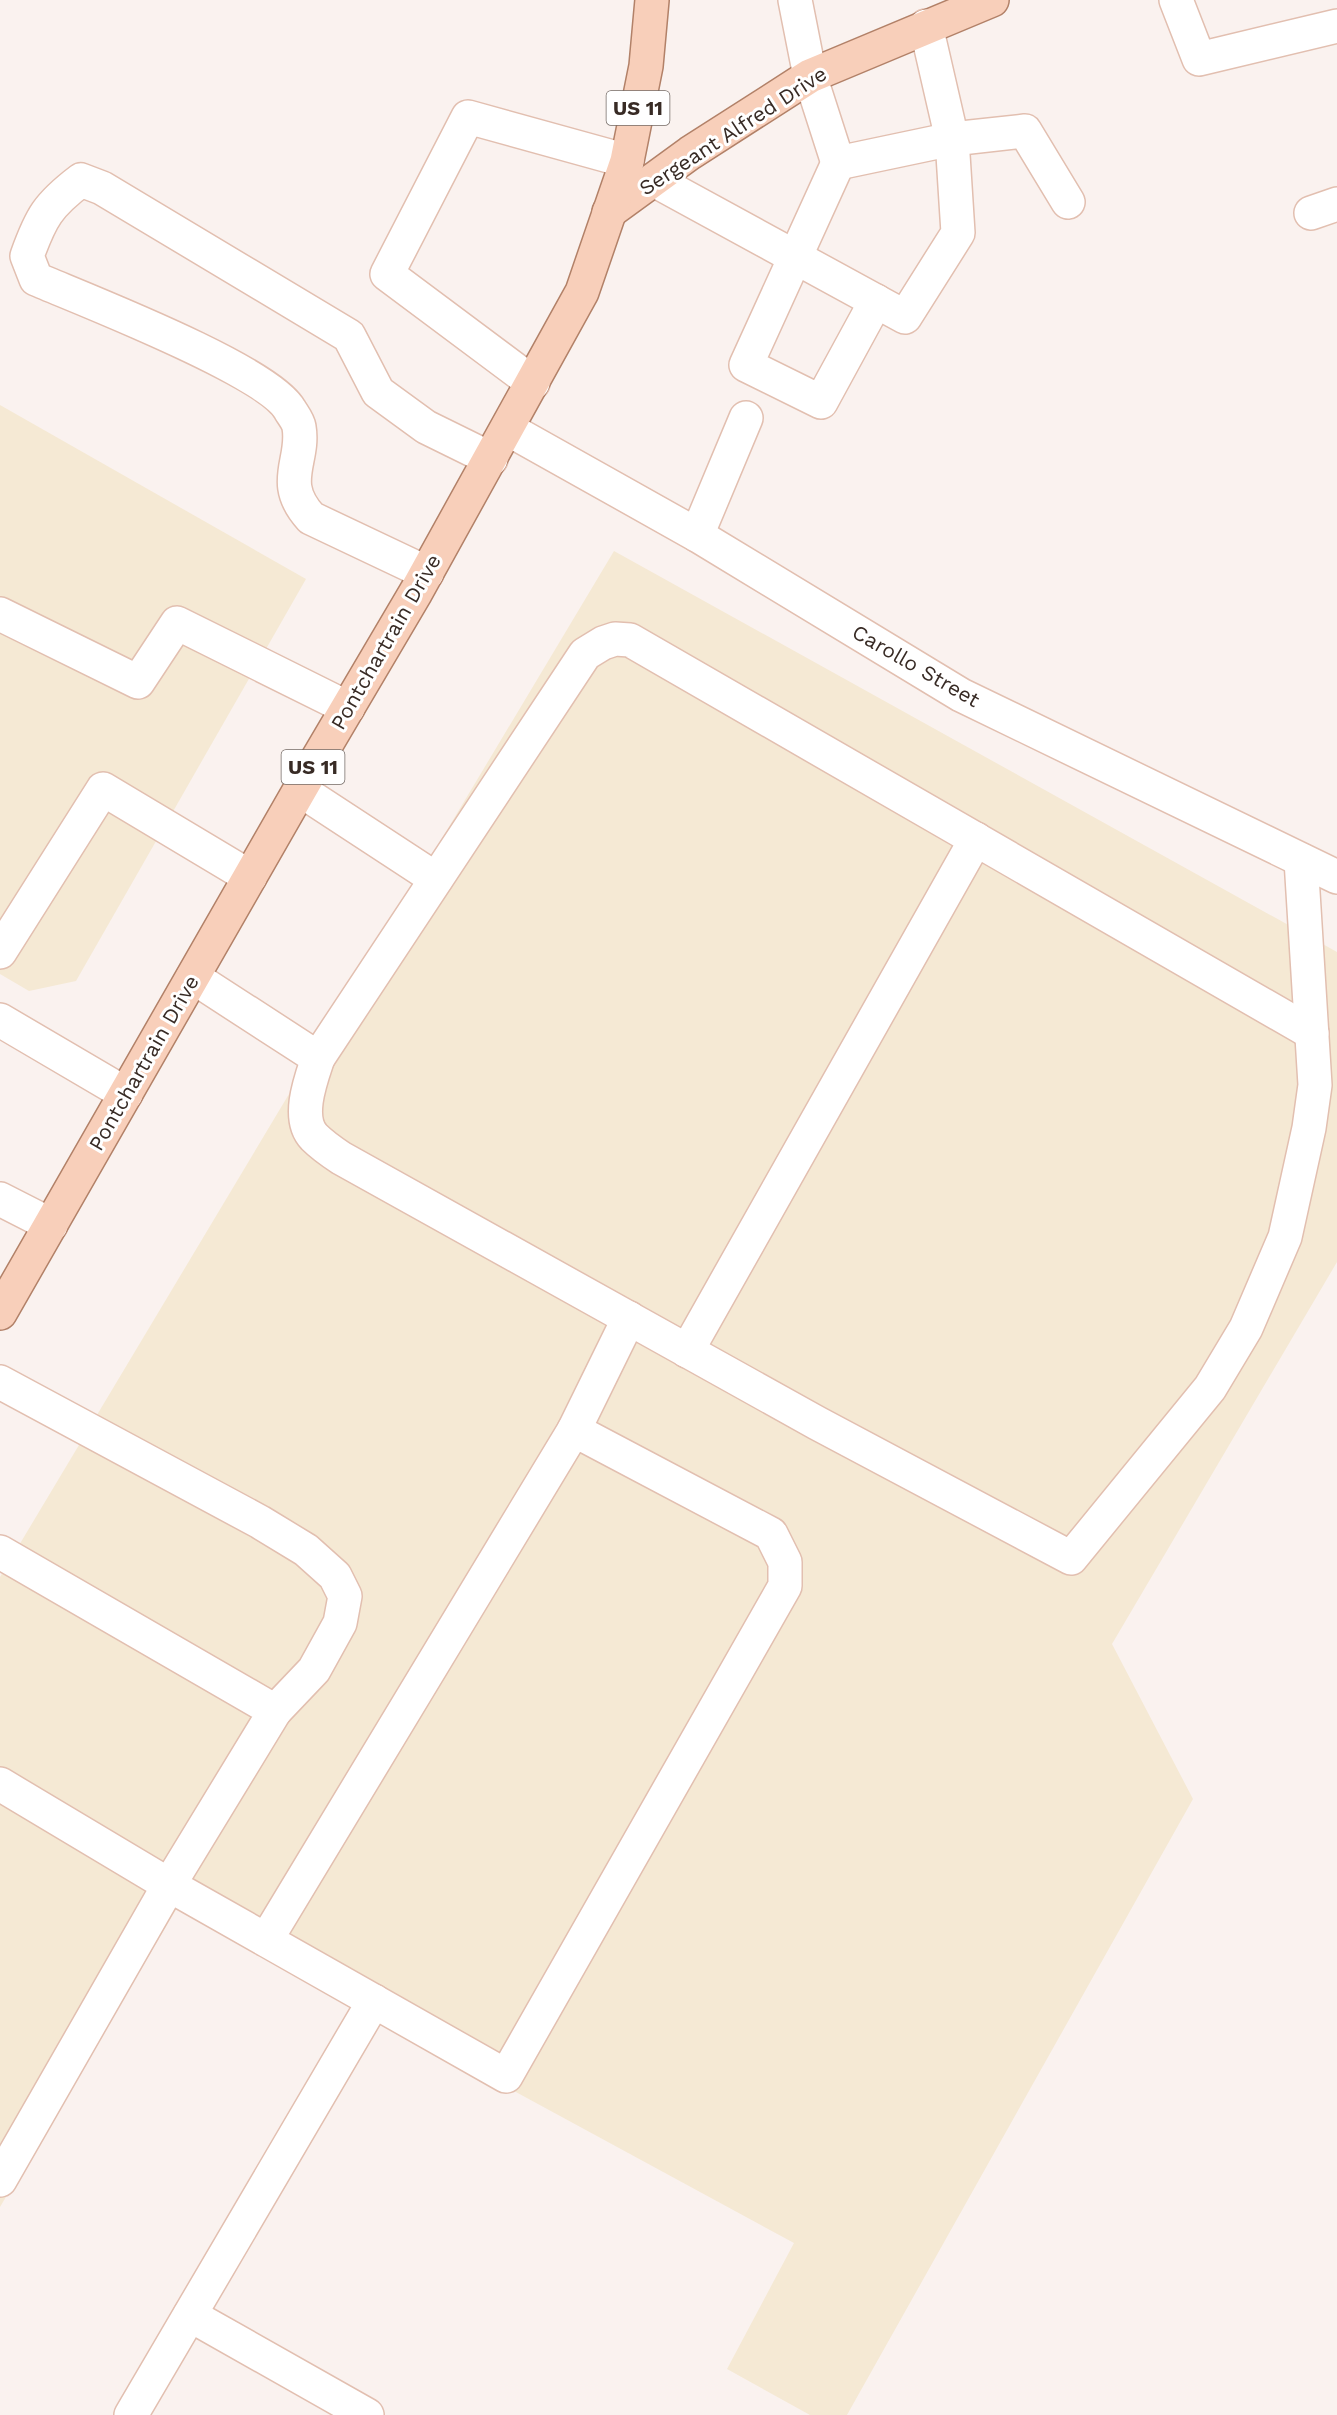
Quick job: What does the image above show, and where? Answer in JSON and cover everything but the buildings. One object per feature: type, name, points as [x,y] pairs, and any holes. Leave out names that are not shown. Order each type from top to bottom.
[{"type":"main road","name":"Pontchartrain Drive","points":[[0,1313],[427,573],[582,292],[627,161],[646,66],[652,0]]},
{"type":"main road","name":"Sergeant Alfred Drive","points":[[609,212],[690,153],[810,76],[992,0]]},
{"type":"street","points":[[795,0],[810,76],[838,163],[746,365],[822,402],[876,301]]},
{"type":"street","points":[[1176,0],[1199,59],[1337,26]]},
{"type":"street","points":[[654,180],[905,317],[958,233],[952,139],[926,26]]},
{"type":"street","points":[[533,383],[387,274],[468,117],[627,161]]},
{"type":"street","points":[[838,163],[952,139],[1025,131],[1068,202]]},
{"type":"street","points":[[427,573],[311,518],[300,506],[294,469],[298,426],[289,407],[270,388],[221,361],[36,279],[27,256],[37,227],[48,207],[81,180],[102,188],[349,336],[378,392],[426,427],[491,459]]},
{"type":"street","points":[[697,535],[746,418]]},
{"type":"street","name":"Carollo Street","points":[[508,429],[697,535],[961,696],[1337,877]]},
{"type":"street","points":[[0,614],[138,682],[177,623],[348,708]]},
{"type":"street","points":[[1301,860],[1312,1034],[1315,1086],[1310,1128],[1285,1237],[1246,1328],[1210,1388],[1071,1558],[687,1351],[341,1158],[312,1136],[307,1120],[307,1093],[318,1058],[585,654],[615,639],[630,640],[1312,1034]]},
{"type":"street","points":[[0,952],[103,789],[250,877]]},
{"type":"street","points":[[300,790],[436,879]]},
{"type":"street","points":[[687,1351],[976,839]]},
{"type":"street","points":[[193,977],[318,1058]]},
{"type":"street","points":[[0,1020],[126,1094]]},
{"type":"street","points":[[0,1198],[51,1225]]},
{"type":"street","points":[[266,1940],[574,1430],[628,1318]]},
{"type":"street","points":[[0,1382],[260,1522],[306,1550],[335,1576],[345,1596],[340,1623],[314,1670],[275,1711],[169,1885],[0,2180]]},
{"type":"street","points":[[0,1784],[169,1885],[506,2076],[785,1586],[785,1562],[771,1534],[574,1430]]},
{"type":"street","points":[[0,1552],[275,1711]]},
{"type":"street","points":[[131,2415],[374,2001]]},
{"type":"street","points":[[190,2315],[367,2415]]},
{"type":"shaded area","points":[[0,405],[306,579],[76,981],[29,991],[0,974]]},
{"type":"shaded area","points":[[614,551],[1337,952],[1337,1262],[1112,1644],[1193,1799],[847,2415],[810,2415],[727,2369],[794,2243],[177,1908],[0,2207],[0,1577]]}]
